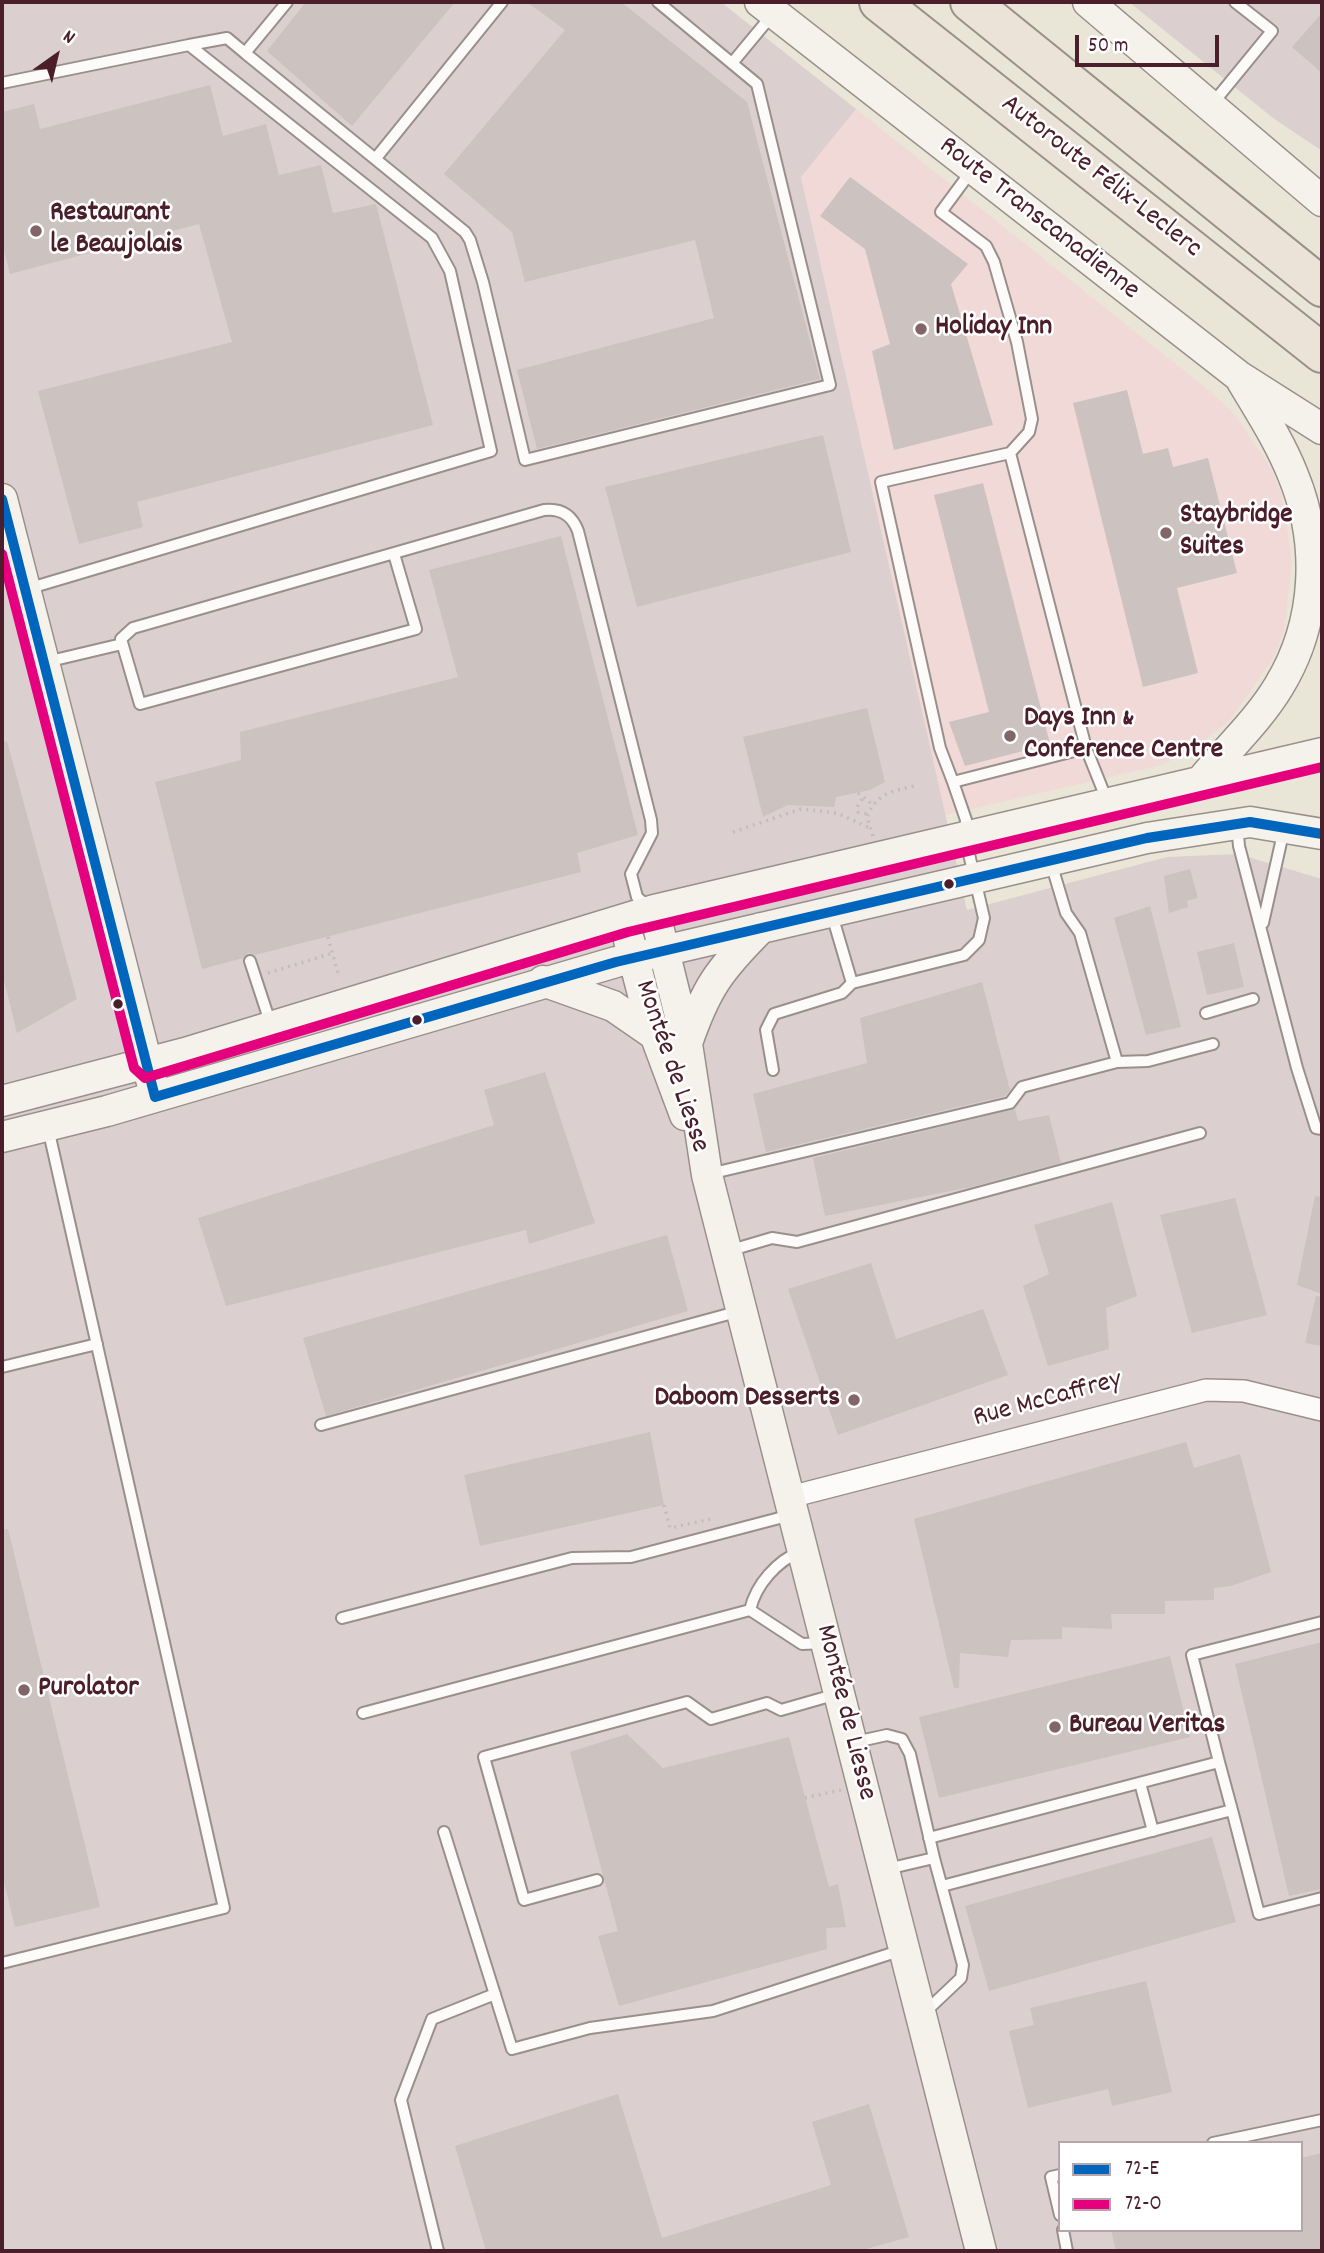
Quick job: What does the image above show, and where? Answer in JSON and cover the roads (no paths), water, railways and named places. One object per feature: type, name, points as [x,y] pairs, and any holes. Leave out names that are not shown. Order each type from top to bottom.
[{"type":"highway","name":"Autoroute Félix-Leclerc","points":[[879,2],[1322,353]]},
{"type":"highway","name":"Autoroute Félix-Leclerc","points":[[970,2],[1322,288]]},
{"type":"street","points":[[1088,2],[1210,106],[1315,190]]},
{"type":"street","name":"Route Transcanadienne","points":[[767,7],[1240,377],[1322,429]]},
{"type":"street","points":[[1201,781],[1279,687],[1301,638],[1310,596],[1310,538],[1301,497],[1279,446],[1240,377]]},
{"type":"street","points":[[2,499],[155,1097]]},
{"type":"street","points":[[2,1101],[148,1064],[638,908],[965,837],[1322,753]]},
{"type":"street","points":[[2,1137],[155,1097],[543,981],[633,957],[975,878],[1163,835],[1237,823],[1285,826],[1322,834]]},
{"type":"street","points":[[1285,826],[1322,846]]},
{"type":"street","name":"Montée de Liesse","points":[[638,908],[665,950],[687,1044],[707,1175]]},
{"type":"street","name":"Montée de Liesse","points":[[638,908],[633,957],[655,1035],[707,1175],[981,2251]]},
{"type":"street","points":[[687,1044],[704,996],[714,979],[761,928]]},
{"type":"street","points":[[543,981],[613,1006],[655,1035]]},
{"type":"street","name":"Rue McCaffrey","points":[[792,1506],[1206,1390],[1244,1391],[1322,1410]]},
{"type":"lane","points":[[245,53],[286,2]]},
{"type":"lane","points":[[376,158],[502,2]]},
{"type":"lane","points":[[2,83],[227,38],[453,221],[471,240],[524,460],[830,385],[761,93],[751,77],[657,2]]},
{"type":"lane","points":[[1210,106],[1272,31],[1235,2]]},
{"type":"lane","points":[[733,62],[767,7]]},
{"type":"lane","points":[[25,590],[491,451],[450,271],[432,238],[189,45]]},
{"type":"lane","points":[[773,1070],[766,1030],[774,1014],[842,993],[852,983],[964,955],[979,940],[984,918],[965,837],[966,820],[940,748],[881,482],[1010,453],[1029,432],[1032,419],[1001,279],[986,246],[941,212],[972,169]]},
{"type":"lane","points":[[1010,453],[1086,748],[1108,804]]},
{"type":"lane","points":[[394,554],[416,629],[140,704],[122,644],[122,636],[133,628],[544,510],[559,510],[572,518],[578,530],[653,828],[631,868],[638,908]]},
{"type":"lane","points":[[44,662],[122,644]]},
{"type":"lane","points":[[953,782],[1086,748]]},
{"type":"lane","points":[[1237,823],[1239,846],[1262,925],[1297,1068],[1316,1128],[1322,1129]]},
{"type":"lane","points":[[1262,925],[1285,826]]},
{"type":"lane","points":[[1051,861],[1066,913],[1080,933],[1117,1062]]},
{"type":"lane","points":[[831,912],[852,983]]},
{"type":"lane","points":[[250,961],[271,1026]]},
{"type":"lane","points":[[1206,1013],[1253,999]]},
{"type":"lane","points":[[707,1175],[1010,1103],[1022,1087],[1117,1062],[1148,1061],[1213,1044]]},
{"type":"lane","points":[[2,1963],[224,1908],[48,1125]]},
{"type":"lane","points":[[727,1251],[772,1238],[797,1242],[1200,1133]]},
{"type":"lane","points":[[321,1425],[742,1311]]},
{"type":"lane","points":[[2,1367],[97,1344]]},
{"type":"lane","points":[[342,1618],[572,1558],[631,1557],[792,1506]]},
{"type":"lane","points":[[750,1610],[752,1600],[776,1566],[783,1559],[803,1550]]},
{"type":"lane","points":[[363,1713],[750,1610],[802,1644],[826,1643]]},
{"type":"lane","points":[[1322,1622],[1192,1655],[1259,1914],[1322,1898]]},
{"type":"lane","points":[[597,1880],[524,1900],[484,1757],[687,1702],[711,1719],[767,1703],[781,1710],[839,1694]]},
{"type":"lane","points":[[852,1743],[887,1735],[902,1740],[910,1754],[962,1965],[961,1978],[921,2016]]},
{"type":"lane","points":[[929,1838],[1219,1762]]},
{"type":"lane","points":[[1140,1783],[1153,1831]]},
{"type":"lane","points":[[942,1886],[1232,1810]]},
{"type":"lane","points":[[444,1832],[512,2049],[590,2028],[713,2011],[904,1949]]},
{"type":"lane","points":[[884,1870],[934,1858]]},
{"type":"lane","points":[[438,2251],[401,2100],[432,2019],[495,1994]]},
{"type":"lane","points":[[1222,2141],[1322,2120]]},
{"type":"lane","points":[[1058,2175],[1051,2177],[1058,2207]]},
{"type":"lane","points":[[1063,2232],[1068,2251]]},
{"type":"place","name":"Restaurant le Beaujolais","points":[[36,231]]},
{"type":"place","name":"Holiday Inn","points":[[921,329]]},
{"type":"place","name":"Staybridge Suites","points":[[1166,533]]},
{"type":"place","name":"Days Inn & Conference Centre","points":[[1010,736]]},
{"type":"place","name":"Daboom Desserts","points":[[854,1400]]},
{"type":"place","name":"Purolator","points":[[24,1690]]},
{"type":"place","name":"Bureau Veritas","points":[[1055,1727]]}]
